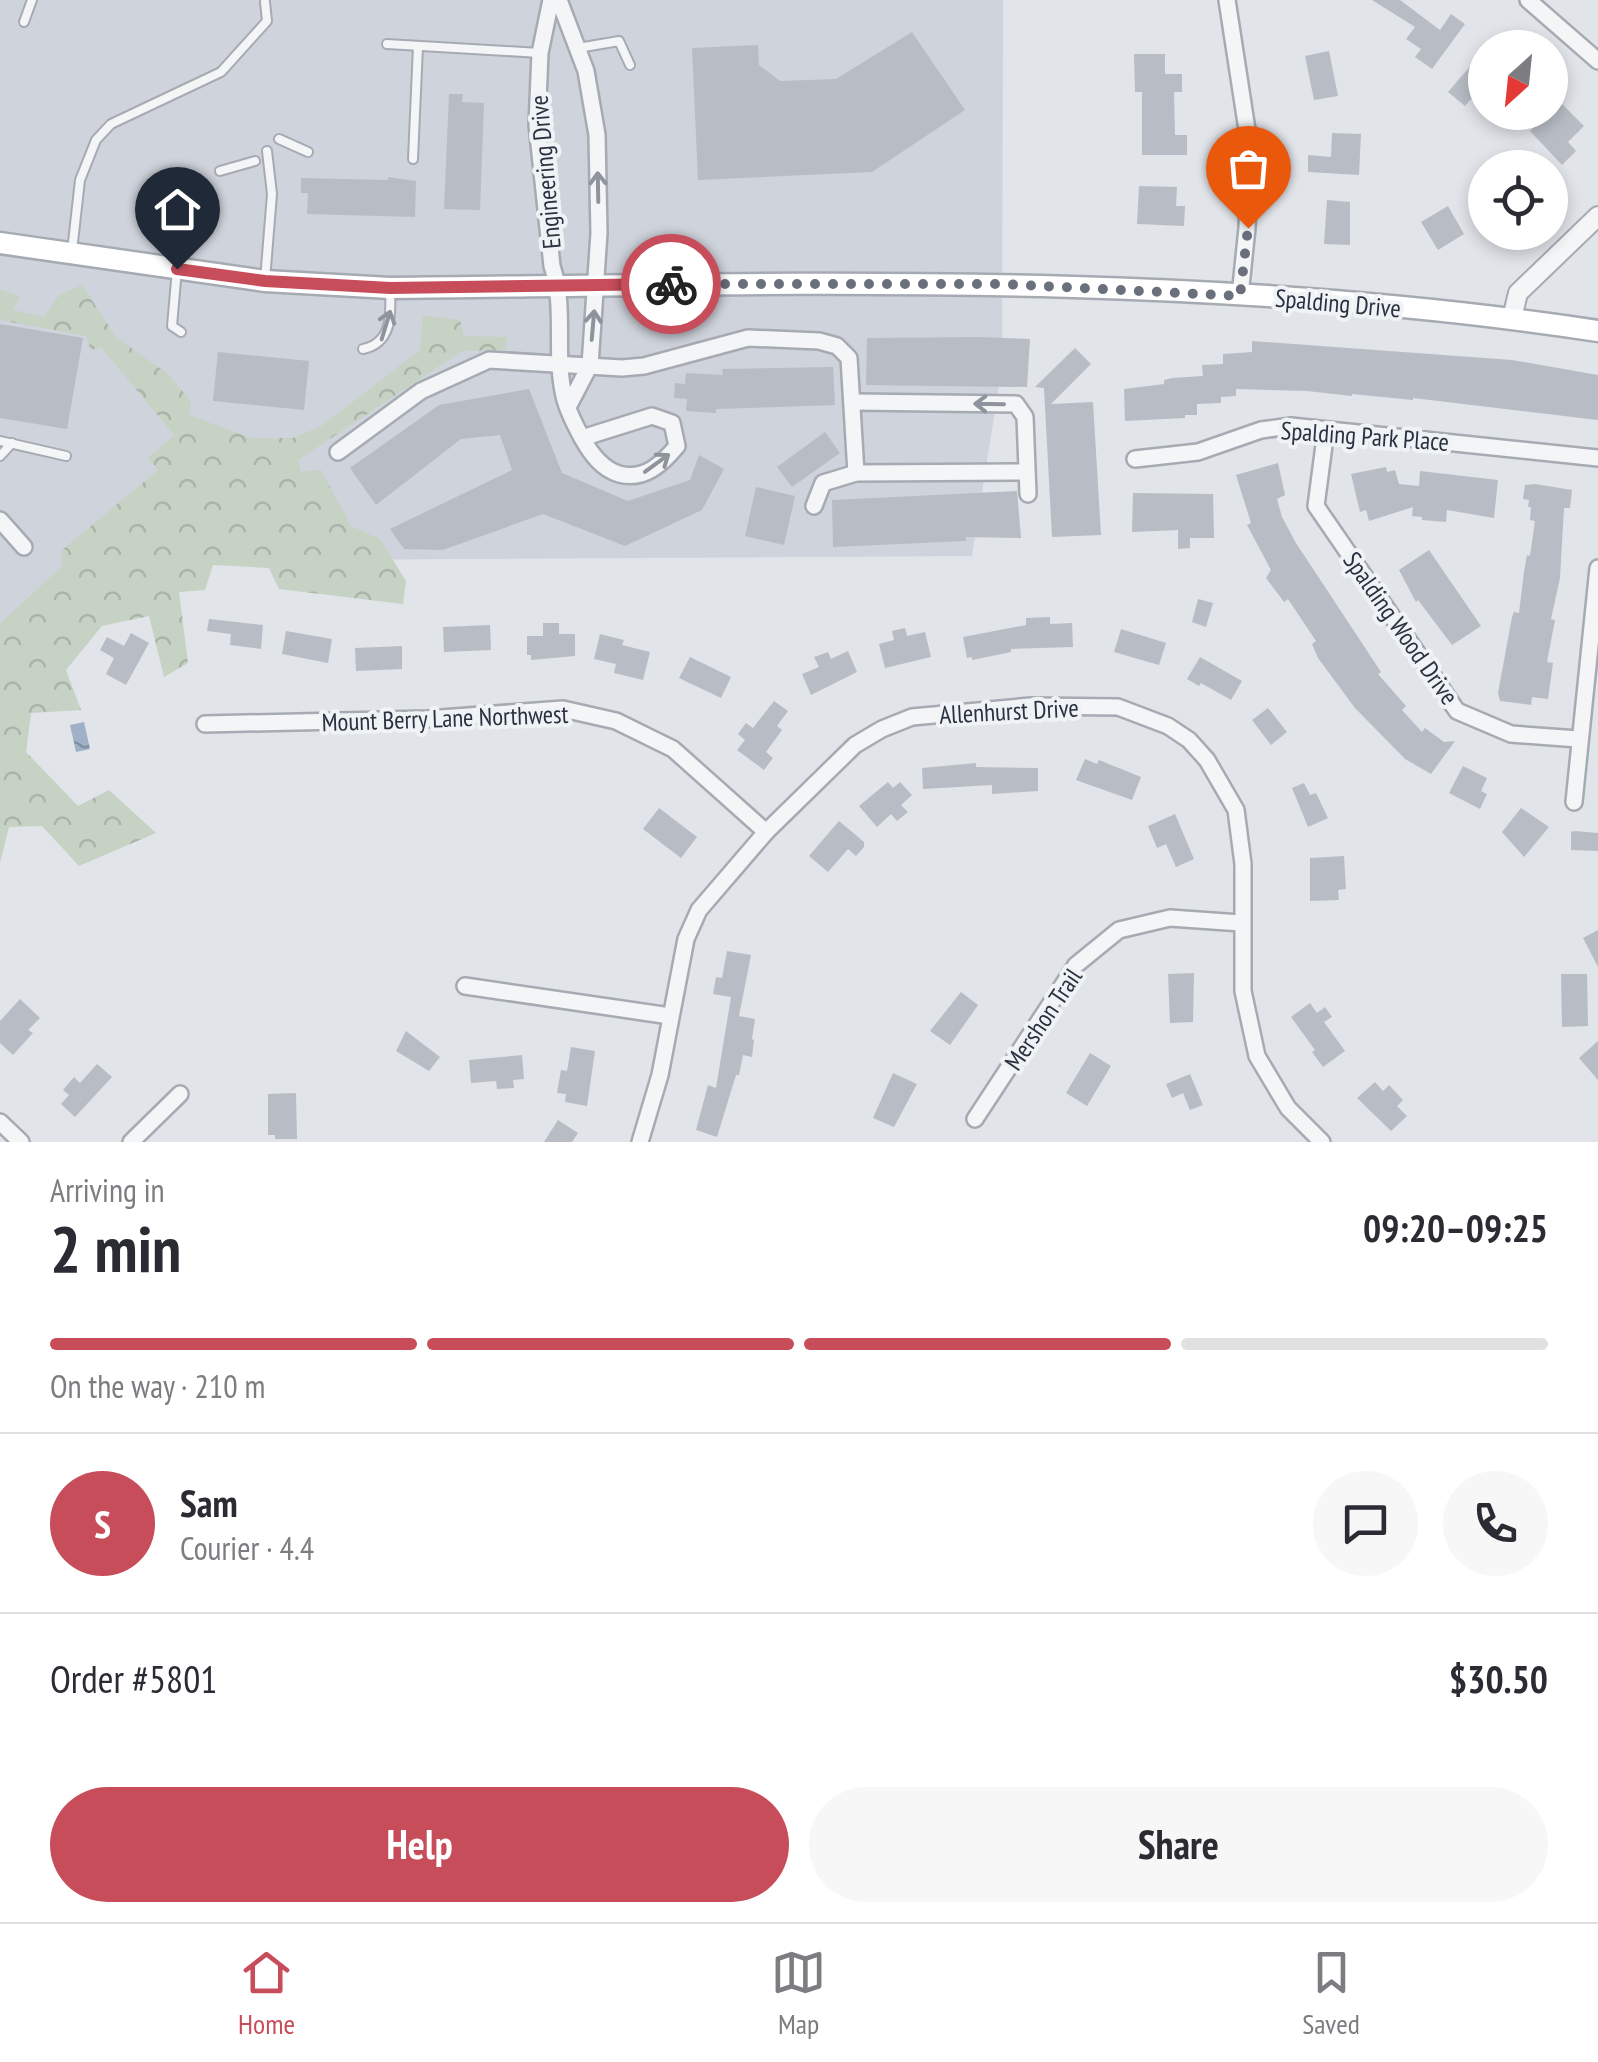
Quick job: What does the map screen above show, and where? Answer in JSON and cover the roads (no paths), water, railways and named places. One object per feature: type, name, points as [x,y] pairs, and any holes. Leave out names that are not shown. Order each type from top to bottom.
[{"type":"main road","name":"Spalding Drive","points":[[0,243],[265,281],[390,288],[1001,284],[1240,296],[1512,318],[1598,331]]},
{"type":"street","name":"Engineering Drive","points":[[555,0],[586,71],[597,136],[599,232],[590,365]]},
{"type":"street","name":"Engineering Drive","points":[[555,0],[540,53],[537,125],[552,266],[558,284],[560,365],[568,407],[582,438],[608,471],[632,478],[661,465],[677,446],[672,424],[652,416],[582,438]]},
{"type":"street","points":[[1227,0],[1250,150],[1248,228],[1240,296]]},
{"type":"street","points":[[1528,0],[1598,61]]},
{"type":"street","points":[[1512,318],[1518,293],[1598,216]]},
{"type":"street","points":[[338,452],[421,392],[489,360],[644,366],[748,338],[819,341],[837,346],[848,358],[856,473]]},
{"type":"street","points":[[568,407],[590,365]]},
{"type":"street","points":[[854,402],[1016,404],[1025,417],[1028,494]]},
{"type":"street","name":"Spalding Park Place","points":[[1135,459],[1198,452],[1261,430],[1290,426],[1598,458]]},
{"type":"street","name":"Spalding Wood Drive","points":[[1326,430],[1316,506],[1457,710],[1511,734],[1578,739]]},
{"type":"street","points":[[814,506],[823,483],[856,473],[1026,472]]},
{"type":"street","points":[[0,520],[24,547]]},
{"type":"street","points":[[1574,802],[1598,568]]},
{"type":"street","name":"Allenhurst Drive","points":[[640,1142],[660,1075],[686,939],[699,910],[766,832],[855,745],[882,729],[912,717],[1030,706],[1118,707],[1168,726],[1189,740],[1207,760],[1236,810],[1243,864],[1242,990],[1257,1056],[1288,1108],[1322,1142]]},
{"type":"street","name":"Mount Berry Lane Northwest","points":[[206,724],[426,718],[563,709],[616,721],[673,749],[766,832]]},
{"type":"street","name":"Mershon Trail","points":[[975,1120],[1076,966],[1119,930],[1170,918],[1241,923]]},
{"type":"street","points":[[465,986],[670,1016]]},
{"type":"street","points":[[131,1142],[180,1094]]},
{"type":"street","points":[[0,1122],[21,1142]]},
{"type":"lane","points":[[24,22],[32,0]]},
{"type":"lane","points":[[72,255],[80,180],[96,140],[111,124],[221,72],[267,21],[265,2]]},
{"type":"lane","points":[[578,48],[620,41],[630,65]]},
{"type":"lane","points":[[387,44],[540,53]]},
{"type":"lane","points":[[413,159],[418,46]]},
{"type":"lane","points":[[280,139],[308,152]]},
{"type":"lane","points":[[265,281],[272,194],[266,150]]},
{"type":"lane","points":[[220,171],[255,161]]},
{"type":"lane","points":[[160,198],[165,212]]},
{"type":"lane","points":[[177,269],[171,312],[172,326],[181,332]]},
{"type":"lane","points":[[363,349],[374,347],[384,338],[389,322],[390,288]]},
{"type":"lane","points":[[0,440],[66,456]]},
{"type":"lane","points":[[0,456],[12,443]]},
{"type":"water","points":[[84,722],[90,749],[76,752],[70,725]]}]
